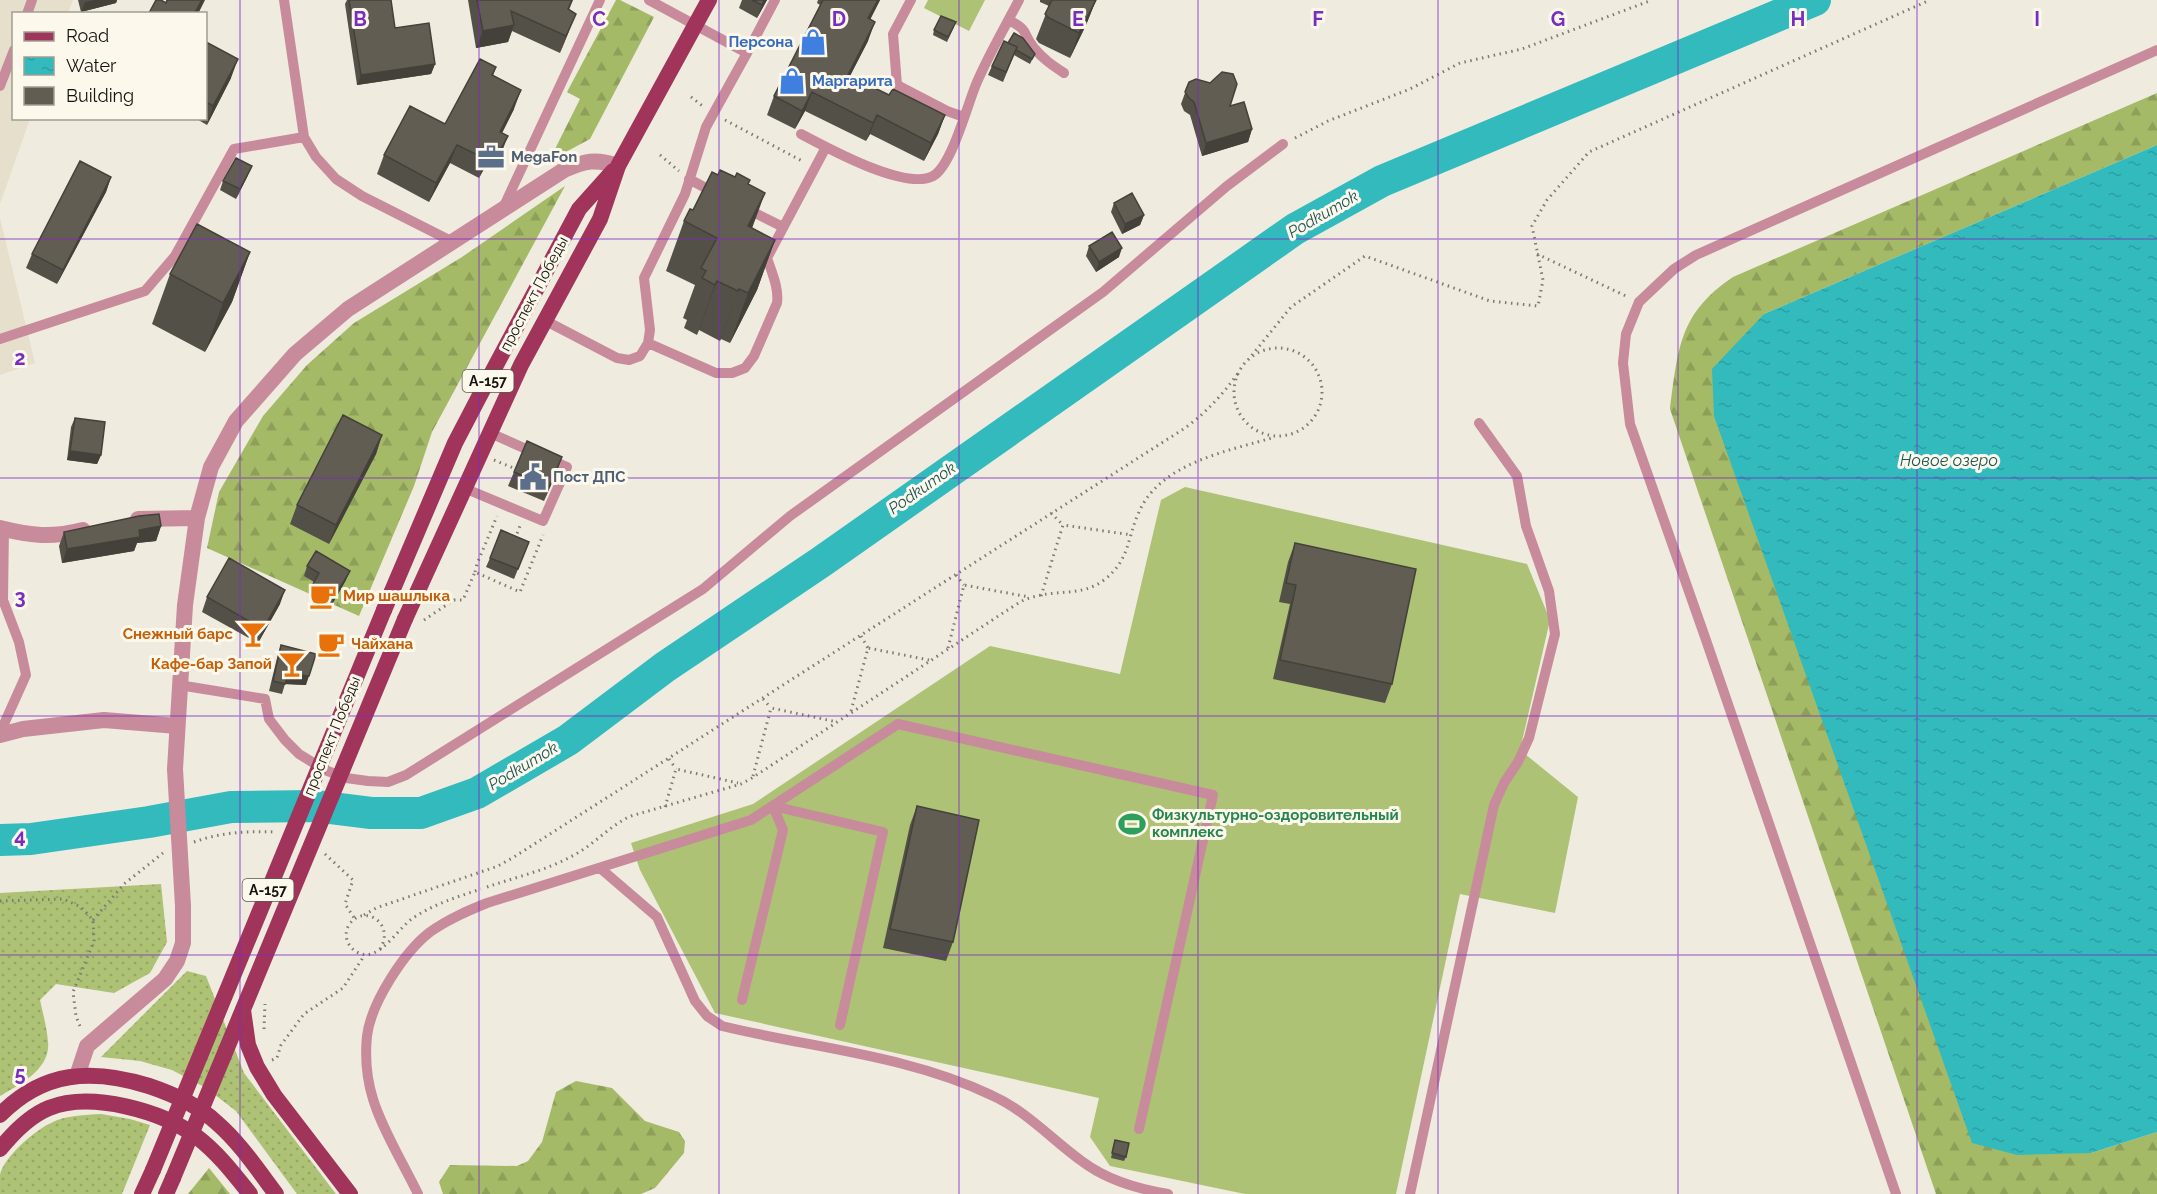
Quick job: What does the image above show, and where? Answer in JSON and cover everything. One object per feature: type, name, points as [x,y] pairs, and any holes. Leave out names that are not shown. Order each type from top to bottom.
[{"type":"main road","name":"проспект Победы","points":[[166,1194],[411,622],[464,488],[521,365],[600,219],[618,166],[709,0]]},
{"type":"main road","name":"проспект Победы","points":[[142,1194],[455,443],[579,209],[618,166]]},
{"type":"main road","points":[[243,1010],[248,1045],[257,1067],[274,1095],[350,1194]]},
{"type":"main road","points":[[0,1115],[14,1101],[33,1088],[59,1078],[95,1074],[124,1078],[163,1090],[195,1106],[218,1123],[276,1194]]},
{"type":"main road","points":[[0,1149],[28,1120],[49,1108],[72,1102],[114,1105],[159,1117],[189,1132],[210,1147],[250,1194]]},
{"type":"street","points":[[77,1076],[87,1046],[165,979],[177,961],[183,943],[183,906],[174,769],[185,605],[197,518],[212,467],[236,421],[295,354],[348,309],[564,170],[582,162],[601,160],[618,166]]},
{"type":"street","points":[[121,522],[165,517],[197,518]]},
{"type":"street","points":[[2,529],[26,534],[57,536],[100,527]]},
{"type":"street","points":[[0,734],[23,729],[104,720],[177,726]]},
{"type":"lane","points":[[284,0],[304,136],[316,157],[336,179],[362,196],[453,242]]},
{"type":"lane","points":[[502,210],[600,0]]},
{"type":"lane","points":[[649,0],[747,53]]},
{"type":"lane","points":[[546,321],[617,358],[629,360],[640,356],[648,343],[650,330],[644,278],[685,194],[706,127],[775,0]]},
{"type":"lane","points":[[911,0],[893,34],[897,84],[947,111],[964,117]]},
{"type":"lane","points":[[801,134],[887,174],[920,180],[934,176],[944,165],[977,81],[1019,0]]},
{"type":"lane","points":[[1009,20],[1024,28],[1031,45],[1046,62],[1064,73]]},
{"type":"lane","points":[[1896,1194],[1630,424],[1623,363],[1626,334],[1639,302],[1674,269],[1696,255],[2157,50]]},
{"type":"lane","points":[[0,86],[12,55]]},
{"type":"lane","points":[[0,339],[145,291],[175,256],[234,149],[304,136]]},
{"type":"lane","points":[[179,685],[265,699],[269,719],[285,740],[299,754],[325,770],[346,778],[368,781],[388,782],[406,775],[703,589],[790,516],[1103,292],[1227,186],[1283,144]]},
{"type":"lane","points":[[648,343],[716,373],[732,373],[745,368],[754,356],[777,303],[776,286],[767,258],[826,147]]},
{"type":"lane","points":[[689,179],[720,195]]},
{"type":"lane","points":[[731,201],[783,227]]},
{"type":"lane","points":[[1410,1194],[1494,805],[1529,738],[1555,634],[1549,591],[1526,526],[1517,476],[1479,423]]},
{"type":"lane","points":[[464,488],[543,521],[567,466],[490,433]]},
{"type":"lane","points":[[0,734],[26,675],[20,642],[3,600],[2,529]]},
{"type":"lane","points":[[418,1194],[373,1100],[368,1069],[367,1034],[378,1003],[392,975],[429,933],[457,916],[487,903],[751,820],[898,724],[1214,795],[1139,1129]]},
{"type":"lane","points":[[742,1000],[783,830],[773,806]]},
{"type":"lane","points":[[773,806],[883,832],[840,1025]]},
{"type":"lane","points":[[600,868],[657,917],[695,1001],[706,1016],[722,1026],[877,1058],[955,1079],[993,1095],[1025,1114],[1083,1163],[1114,1180],[1168,1194]]},
{"type":"path","points":[[1283,144],[1328,121],[1410,89],[1460,63],[1522,49],[1652,0]]},
{"type":"path","points":[[1030,597],[741,784],[616,823],[588,847],[572,857],[427,909],[410,920],[373,954],[357,953],[347,941],[346,933],[349,925],[355,919],[376,908],[498,866],[514,858],[1203,415],[1218,400],[1291,307],[1365,256],[1490,301],[1538,306],[1543,280],[1532,226],[1547,200],[1589,152],[1930,0]]},
{"type":"path","points":[[691,97],[713,114],[814,168]]},
{"type":"path","points":[[660,155],[689,179]]},
{"type":"path","points":[[1537,254],[1639,302]]},
{"type":"path","points":[[956,575],[964,585],[1030,597],[1091,588],[1104,580],[1116,569],[1126,554],[1139,512],[1152,492],[1168,477],[1203,460],[1275,436],[1290,435],[1303,429],[1314,419],[1321,406],[1323,392],[1320,378],[1313,365],[1302,355],[1289,349],[1274,348],[1260,352],[1248,360]]},
{"type":"path","points":[[1239,372],[1234,386],[1235,400],[1240,414],[1249,425],[1261,433],[1275,436]]},
{"type":"path","points":[[1052,513],[1063,525],[1132,535]]},
{"type":"path","points":[[411,622],[454,600],[463,600],[498,514]]},
{"type":"path","points":[[475,573],[520,592],[544,532],[543,521]]},
{"type":"path","points":[[512,546],[521,524]]},
{"type":"path","points":[[1041,596],[1063,525]]},
{"type":"path","points":[[947,650],[964,585]]},
{"type":"path","points":[[851,713],[868,648],[861,636]]},
{"type":"path","points":[[868,648],[931,660]]},
{"type":"path","points":[[763,699],[771,708],[837,722]]},
{"type":"path","points":[[752,778],[771,708]]},
{"type":"path","points":[[669,759],[676,769],[741,784]]},
{"type":"path","points":[[665,807],[676,769]]},
{"type":"path","points":[[184,845],[207,837],[245,830],[285,832]]},
{"type":"path","points":[[317,847],[353,880],[345,904],[355,919]]},
{"type":"path","points":[[93,920],[124,884],[162,854],[173,849]]},
{"type":"path","points":[[0,901],[63,899],[81,908],[93,920],[94,940],[73,992],[76,1016],[87,1046]]},
{"type":"path","points":[[362,916],[370,916],[383,926],[384,942],[380,949]]},
{"type":"path","points":[[271,1061],[277,1058],[281,1045],[304,1014],[343,988],[365,955]]},
{"type":"shaded area","points":[[0,0],[73,0],[68,12],[12,12],[12,120],[30,120],[0,204]]},
{"type":"shaded area","points":[[0,218],[35,363],[0,375]]},
{"type":"green space","points":[[616,0],[654,17],[590,139],[549,161],[580,99],[567,92]]},
{"type":"green space","points":[[928,0],[985,0],[969,31],[924,8]]},
{"type":"green space","points":[[2157,93],[2157,145],[1764,314],[2091,1153],[2157,1132],[2157,1194],[1936,1194],[1670,409],[1679,350],[1691,319],[1702,304],[1733,277]]},
{"type":"green space","points":[[565,186],[432,432],[414,486],[359,616],[207,548],[219,492],[263,416],[307,365],[354,323],[462,257]]},
{"type":"green space","name":"Физкультурно-оздоровительный комплекс","points":[[1185,487],[1527,564],[1550,620],[1520,750],[1578,797],[1555,913],[1460,894],[1396,1194],[1245,1194],[1110,1166],[1090,1137],[1099,1098],[715,1013],[640,870],[631,843],[753,804],[990,646],[1120,674],[1161,500]]},
{"type":"green space","points":[[161,884],[167,942],[150,973],[114,993],[56,984],[40,1000],[48,1042],[48,1052],[44,1060],[32,1075],[0,1096],[0,893]]},
{"type":"green space","points":[[187,971],[206,976],[244,1073],[336,1194],[297,1194],[236,1111],[206,1088],[172,1070],[140,1061],[101,1057]]},
{"type":"green space","points":[[576,1081],[612,1088],[645,1121],[679,1132],[685,1141],[684,1153],[655,1188],[641,1194],[443,1194],[439,1182],[450,1165],[517,1166],[528,1161],[542,1142],[556,1092]]},
{"type":"green space","points":[[101,1114],[150,1125],[122,1194],[0,1194],[2,1168],[13,1153],[29,1138],[44,1127],[63,1118]]},
{"type":"green space","points":[[209,1168],[230,1194],[188,1194]]},
{"type":"water","name":"Новое озеро","points":[[2157,145],[2157,1132],[2091,1153],[2017,1155],[1972,1143],[1714,416],[1712,369],[1764,314]]},
{"type":"building","points":[[156,0],[166,3],[167,0],[202,0],[195,12],[150,12]]},
{"type":"building","points":[[349,0],[391,0],[395,28],[429,23],[435,64],[361,75]]},
{"type":"building","points":[[477,0],[572,0],[568,9],[576,14],[566,36],[511,11],[514,25],[483,31]]},
{"type":"building","points":[[752,0],[764,0],[762,5]]},
{"type":"building","points":[[823,0],[878,0],[868,18],[875,22],[848,75],[889,95],[893,89],[945,115],[931,143],[877,115],[873,123],[812,92],[802,111],[774,96]]},
{"type":"building","points":[[1052,0],[1096,0],[1079,33],[1045,14]]},
{"type":"building","points":[[941,16],[956,22],[948,37],[934,30]]},
{"type":"building","points":[[1014,33],[1023,38],[1035,54],[1032,59],[1008,43]]},
{"type":"building","points":[[1004,41],[1017,47],[1006,72],[992,66]]},
{"type":"building","points":[[207,43],[238,59],[213,106],[207,103]]},
{"type":"building","points":[[480,59],[496,67],[492,75],[521,90],[500,132],[508,136],[500,150],[493,146],[486,159],[457,145],[436,183],[384,155],[410,106],[445,124]]},
{"type":"building","points":[[1222,72],[1233,74],[1237,84],[1230,106],[1244,102],[1252,129],[1206,143],[1194,102],[1185,92],[1189,82],[1196,79],[1210,83]]},
{"type":"building","points":[[236,158],[252,166],[240,189],[223,181]]},
{"type":"building","points":[[80,161],[111,177],[63,270],[32,254]]},
{"type":"building","points":[[720,170],[735,177],[737,173],[750,180],[748,184],[765,193],[748,226],[775,240],[748,293],[717,281],[715,285],[702,278],[706,271],[701,268],[717,238],[684,221],[690,209],[693,210],[712,172],[718,175]]},
{"type":"building","points":[[1132,193],[1144,215],[1125,224],[1114,203]]},
{"type":"building","points":[[197,224],[250,252],[223,303],[170,274]]},
{"type":"building","points":[[1112,232],[1122,248],[1099,262],[1089,246]]},
{"type":"building","points":[[343,415],[382,435],[336,525],[297,505]]},
{"type":"building","points":[[75,418],[105,422],[101,455],[70,451]]},
{"type":"building","points":[[527,441],[562,457],[549,487],[514,472]]},
{"type":"building","points":[[159,514],[161,526],[139,530],[140,537],[67,549],[64,532]]},
{"type":"building","points":[[501,530],[529,542],[518,569],[490,558]]},
{"type":"building","points":[[1295,543],[1416,569],[1392,684],[1280,660],[1296,585],[1286,583]]},
{"type":"building","points":[[316,551],[350,571],[334,598],[312,586],[319,573],[307,566]]},
{"type":"building","points":[[229,558],[285,590],[263,629],[207,597]]},
{"type":"building","points":[[281,645],[316,654],[309,676],[288,674],[285,684],[273,681]]},
{"type":"building","points":[[917,806],[979,820],[953,942],[890,929]]},
{"type":"building","points":[[1115,1140],[1129,1143],[1126,1157],[1112,1153]]},
{"type":"waterway","name":"Podkumok","points":[[0,840],[31,839],[149,822],[231,807],[315,806],[371,813],[421,813],[477,793],[568,740],[665,667],[821,562],[1295,229],[1382,181],[1815,0]]},
{"type":"place","name":"Персона","points":[[813,42]]},
{"type":"place","name":"Маргарита","points":[[792,81]]},
{"type":"place","name":"MegaFon","points":[[491,157]]},
{"type":"place","name":"Пост ДПС","points":[[533,477]]},
{"type":"place","name":"Мир шашлыка","points":[[323,596]]},
{"type":"place","name":"Снежный барс","points":[[253,634]]},
{"type":"place","name":"Чайхана","points":[[331,644]]},
{"type":"place","name":"Кафе-бар Запой","points":[[292,664]]},
{"type":"place","name":"Физкультурно-оздоровительный комплекс","points":[[1132,824]]}]
